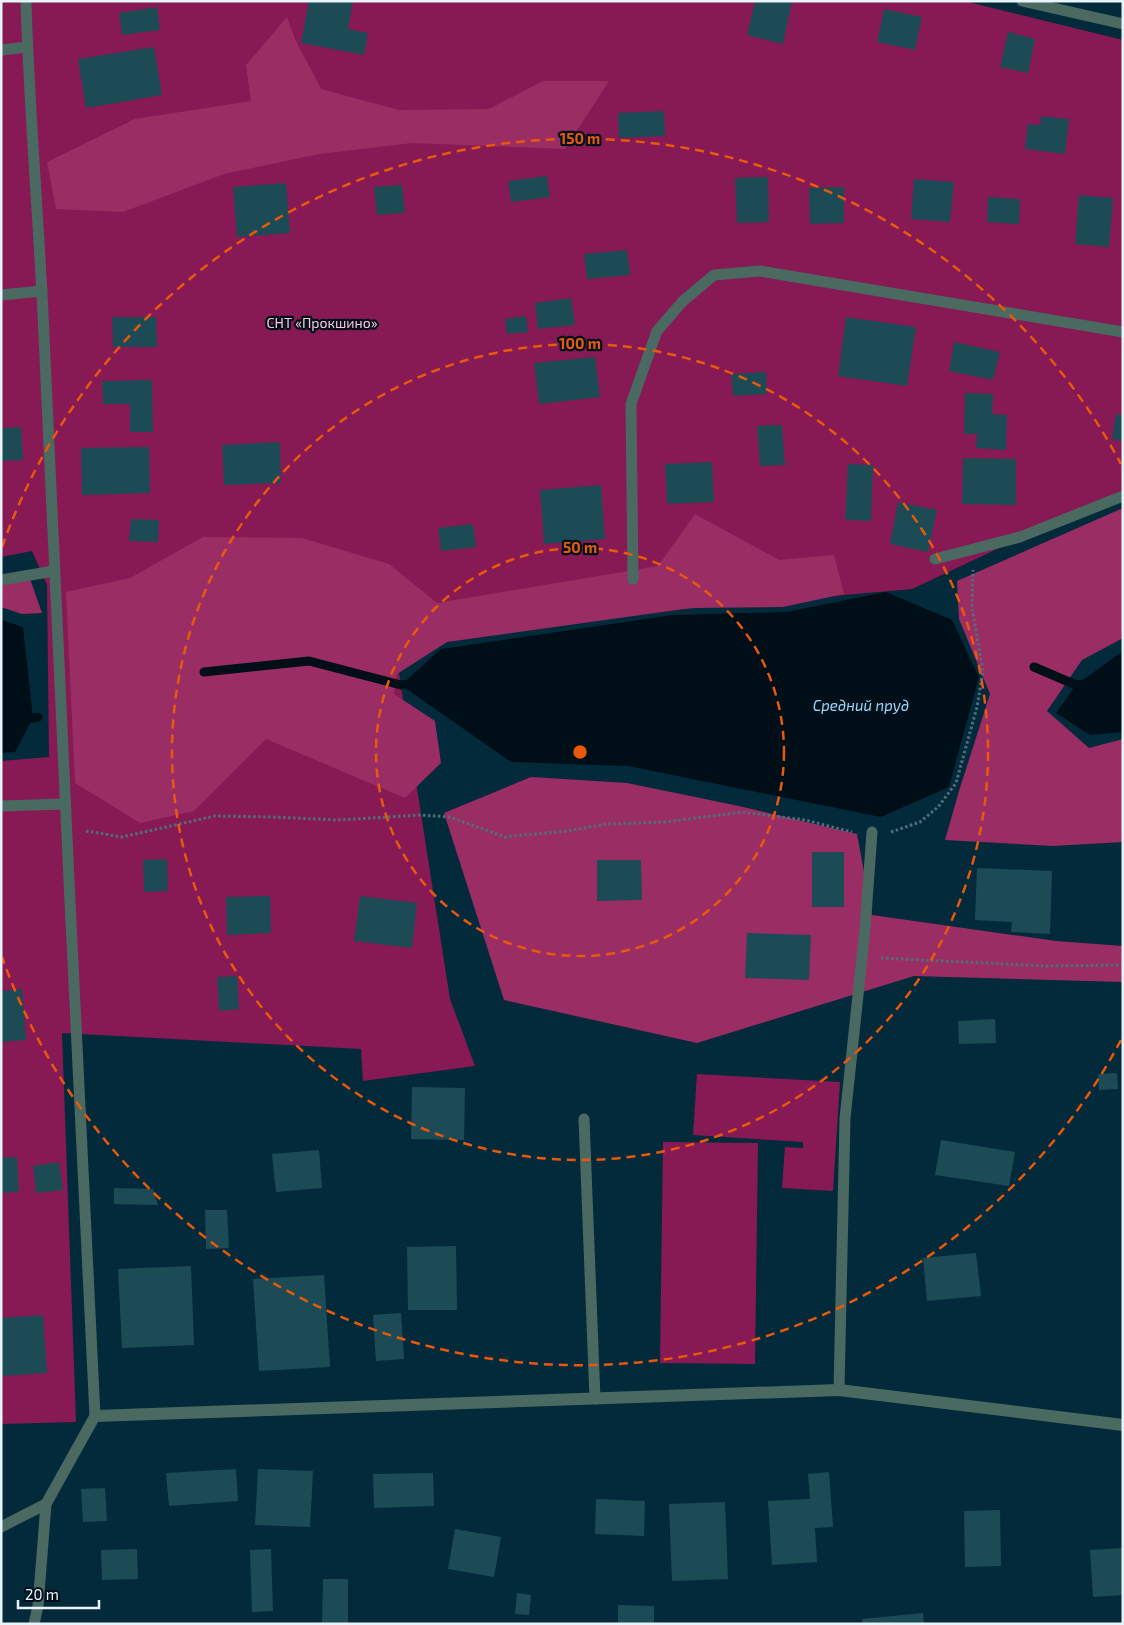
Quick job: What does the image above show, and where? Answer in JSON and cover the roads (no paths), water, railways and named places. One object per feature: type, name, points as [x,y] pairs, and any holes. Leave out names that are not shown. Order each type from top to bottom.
[{"type":"street","points":[[95,1416],[839,1390],[1123,1425]]},
{"type":"lane","points":[[26,1],[27,47],[42,290],[64,804],[95,1416],[46,1504],[38,1606],[34,1624]]},
{"type":"lane","points":[[1022,1],[1123,24]]},
{"type":"lane","points":[[1,50],[27,47]]},
{"type":"lane","points":[[634,579],[631,404],[657,331],[683,301],[714,275],[760,271],[1123,332]]},
{"type":"lane","points":[[1,295],[42,290]]},
{"type":"lane","points":[[934,559],[1020,537],[1123,496]]},
{"type":"lane","points":[[1,580],[54,572]]},
{"type":"lane","points":[[1,806],[64,804]]},
{"type":"lane","points":[[839,1390],[845,1118],[862,957],[872,835]]},
{"type":"lane","points":[[584,1119],[596,1399]]},
{"type":"lane","points":[[1,1527],[46,1504]]},
{"type":"water","name":"Средний пруд","points":[[886,592],[952,620],[979,677],[949,787],[881,817],[628,766],[511,762],[401,685],[441,649],[673,615],[787,612]]},
{"type":"water","points":[[1,620],[23,627],[33,718],[15,752],[1,753]]},
{"type":"water","points":[[1123,651],[1123,732],[1090,735],[1056,713],[1076,685]]},
{"type":"waterway","points":[[204,672],[309,661],[401,685],[412,684]]},
{"type":"waterway","points":[[1034,667],[1076,685],[1087,684]]},
{"type":"waterway","points":[[1,714],[38,717]]},
{"type":"park label","name":"СНТ «Прокшино»","points":[[322,322]]}]
